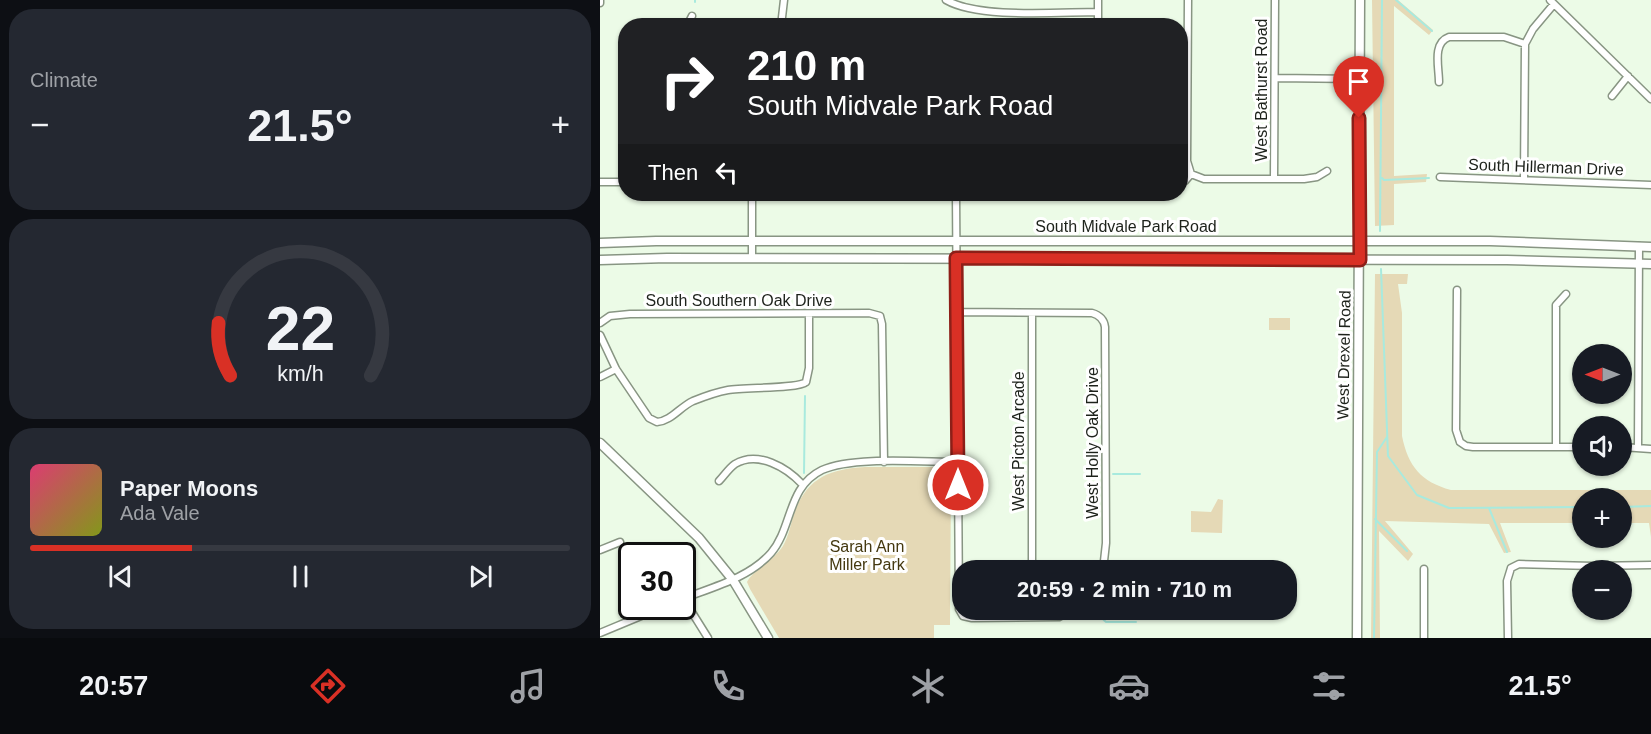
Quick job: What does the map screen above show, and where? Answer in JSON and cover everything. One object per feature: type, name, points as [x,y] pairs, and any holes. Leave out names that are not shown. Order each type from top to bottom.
[{"type":"main road","name":"West Drexel Road","points":[[1357,638],[1360,0]]},
{"type":"main road","name":"South Midvale Park Road","points":[[600,243],[1490,241],[1651,247]]},
{"type":"main road","name":"South Midvale Park Road","points":[[600,260],[752,258],[1508,260],[1651,264]]},
{"type":"main road","points":[[600,443],[699,538],[733,580],[768,638]]},
{"type":"street","points":[[783,18],[784,0]]},
{"type":"street","points":[[946,0],[963,8],[986,12],[1098,12]]},
{"type":"street","points":[[1098,0],[1098,18]]},
{"type":"street","points":[[1188,0],[1188,18]]},
{"type":"street","name":"West Bathurst Road","points":[[1274,179],[1275,0]]},
{"type":"street","points":[[1524,179],[1525,44],[1552,2],[1651,99]]},
{"type":"street","points":[[1439,82],[1438,52],[1443,39],[1503,37],[1525,44]]},
{"type":"street","points":[[1612,96],[1628,76]]},
{"type":"street","points":[[1275,78],[1360,79]]},
{"type":"street","points":[[1188,164],[1191,174],[1200,178],[1311,178],[1327,171]]},
{"type":"street","points":[[1188,178],[1191,174]]},
{"type":"street","name":"South Hillerman Drive","points":[[1440,177],[1651,185]]},
{"type":"street","points":[[600,182],[618,182]]},
{"type":"street","points":[[752,201],[752,258]]},
{"type":"street","points":[[957,201],[958,560]]},
{"type":"street","points":[[1638,448],[1639,246]]},
{"type":"street","points":[[1456,290],[1456,430],[1458,443],[1473,447],[1572,447]]},
{"type":"street","points":[[1556,447],[1556,305],[1566,294]]},
{"type":"street","points":[[957,312],[1032,313]]},
{"type":"street","name":"West Holly Oak Drive","points":[[1032,313],[1092,313],[1102,316],[1105,327],[1106,543],[1104,560]]},
{"type":"street","name":"West Picton Arcade","points":[[1032,313],[1032,560]]},
{"type":"street","name":"South Southern Oak Drive","points":[[600,322],[610,316],[630,314],[881,314],[884,462]]},
{"type":"street","points":[[600,334],[616,369],[649,418],[657,425],[692,402],[726,390],[808,384],[810,314]]},
{"type":"street","points":[[600,377],[616,369]]},
{"type":"street","points":[[1632,448],[1651,449]]},
{"type":"street","points":[[719,481],[735,464],[745,460],[760,460],[791,472],[802,484]]},
{"type":"street","points":[[696,593],[733,580],[760,564],[783,535],[802,484],[821,471],[844,463],[958,462]]},
{"type":"street","points":[[600,550],[618,543]]},
{"type":"street","points":[[1508,638],[1509,565],[1572,567]]},
{"type":"street","points":[[1632,566],[1651,565]]},
{"type":"street","points":[[1424,569],[1424,638]]},
{"type":"street","points":[[696,619],[708,638]]},
{"type":"street","points":[[600,633],[631,620]]},
{"type":"green space","points":[[1372,0],[1398,0],[1433,30],[1429,35],[1394,6],[1394,176],[1427,174],[1426,182],[1394,184],[1394,225],[1375,226]]},
{"type":"green space","points":[[1375,274],[1408,274],[1407,284],[1398,284],[1402,313],[1402,436],[1412,464],[1424,477],[1451,490],[1572,490],[1572,523],[1500,523],[1511,552],[1504,553],[1489,524],[1385,521],[1413,554],[1408,561],[1379,531],[1380,638],[1371,638]]},
{"type":"green space","points":[[1269,318],[1290,318],[1290,330],[1269,330]]},
{"type":"green space","name":"Sarah Ann Miller Park","points":[[865,467],[945,467],[951,474],[950,625],[934,625],[934,638],[779,638],[747,582],[783,546],[800,499],[814,483],[831,473]]},
{"type":"green space","points":[[1632,490],[1651,490],[1651,537],[1649,523],[1632,523]]},
{"type":"green space","points":[[1218,499],[1223,500],[1222,533],[1191,532],[1191,511],[1211,512]]},
{"type":"waterway","points":[[1380,231],[1382,0]]},
{"type":"waterway","points":[[1396,0],[1432,31]]},
{"type":"waterway","points":[[1382,178],[1384,180],[1429,178]]},
{"type":"waterway","points":[[1381,269],[1388,456],[1417,495],[1449,508],[1572,507]]},
{"type":"waterway","points":[[804,473],[805,396]]},
{"type":"waterway","points":[[1374,638],[1377,452],[1387,437]]},
{"type":"waterway","points":[[1113,474],[1140,474]]},
{"type":"waterway","points":[[1632,507],[1651,506]]},
{"type":"waterway","points":[[1489,508],[1507,552]]},
{"type":"waterway","points":[[1375,519],[1407,551]]},
{"type":"waterway","points":[[1104,620],[1106,622],[1136,622]]},
{"type":"route","points":[[958,485],[956,258],[1360,260],[1359,118]]}]
